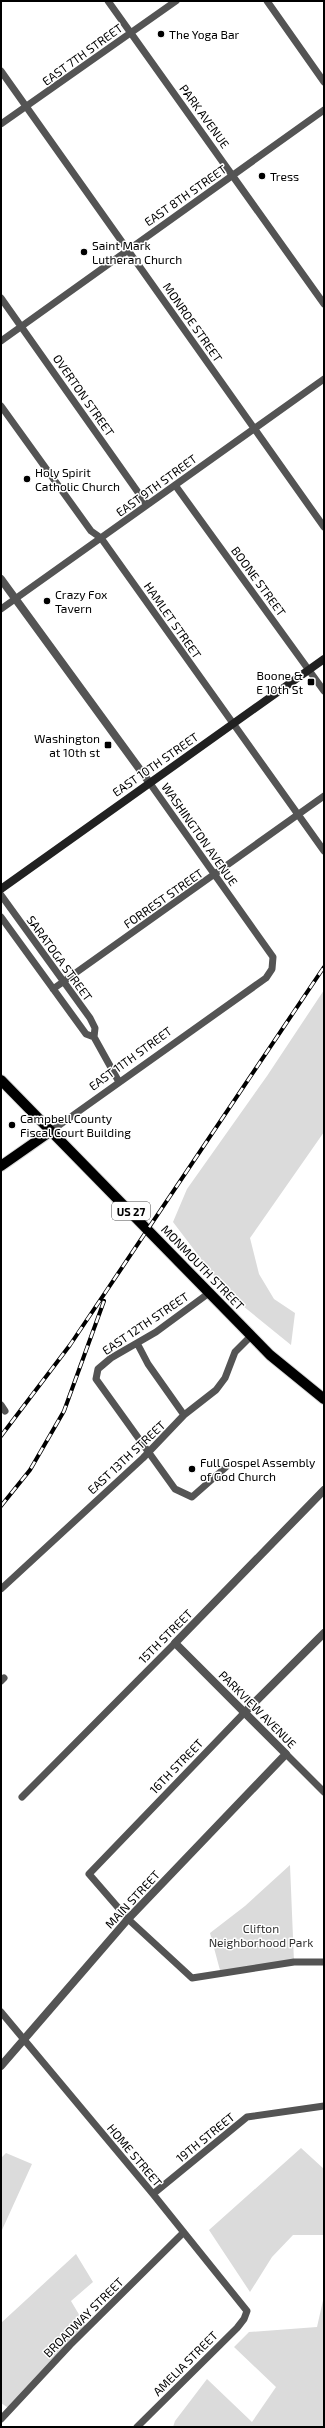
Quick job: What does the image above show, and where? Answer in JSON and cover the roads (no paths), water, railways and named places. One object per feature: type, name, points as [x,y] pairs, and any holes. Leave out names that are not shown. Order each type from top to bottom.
[{"type":"main road","name":"EAST 10TH STREET","points":[[1,889],[149,782],[324,659]]},
{"type":"main road","name":"MONMOUTH STREET","points":[[1,1080],[251,1336],[294,1376],[324,1399]]},
{"type":"main road","name":"EAST 11TH STREET","points":[[1,1166],[51,1131]]},
{"type":"street","name":"PARK AVENUE","points":[[108,1],[324,304]]},
{"type":"street","name":"EAST 7TH STREET","points":[[1,124],[176,1]]},
{"type":"street","points":[[267,1],[324,82]]},
{"type":"street","name":"MONROE STREET","points":[[1,71],[128,248],[324,527]]},
{"type":"street","name":"EAST 8TH STREET","points":[[1,341],[128,248],[324,110]]},
{"type":"street","name":"OVERTON STREET","points":[[1,298],[147,505]]},
{"type":"street","name":"EAST 9TH STREET","points":[[1,609],[324,378]]},
{"type":"street","name":"HAMLET STREET","points":[[1,406],[91,531],[101,538],[323,850]]},
{"type":"street","name":"BOONE STREET","points":[[176,485],[324,691]]},
{"type":"street","name":"WASHINGTON AVENUE","points":[[1,579],[274,957],[272,969]]},
{"type":"street","name":"FORREST STREET","points":[[53,989],[299,816],[324,796]]},
{"type":"street","name":"SARATOGA STREET","points":[[1,895],[64,982],[95,1028],[94,1037],[119,1082]]},
{"type":"street","name":"SARATOGA STREET","points":[[1,917],[86,1034],[94,1037]]},
{"type":"street","name":"EAST 11TH STREET","points":[[51,1131],[266,978],[272,969]]},
{"type":"street","name":"EAST 12TH STREET","points":[[148,1452],[97,1383],[96,1374],[111,1358],[137,1343],[209,1293]]},
{"type":"street","name":"EAST 13TH STREET","points":[[3,1588],[148,1452],[184,1416],[216,1390],[225,1378],[234,1352],[251,1336]]},
{"type":"street","points":[[137,1343],[148,1364],[184,1416]]},
{"type":"street","points":[[148,1452],[175,1489],[192,1497],[226,1467]]},
{"type":"street","name":"15TH STREET","points":[[22,1797],[324,1490]]},
{"type":"street","name":"16TH STREET","points":[[128,1919],[91,1878],[89,1872],[324,1633]]},
{"type":"street","name":"PARKVIEW AVENUE","points":[[175,1643],[323,1789]]},
{"type":"street","name":"MAIN STREET","points":[[1,2066],[128,1919],[286,1754]]},
{"type":"street","points":[[128,1919],[192,1978],[294,1962],[324,1962]]},
{"type":"street","name":"HOME STREET","points":[[1,2012],[153,2194],[244,2307],[247,2314]]},
{"type":"street","name":"19TH STREET","points":[[153,2194],[247,2117],[324,2106]]},
{"type":"street","name":"BROADWAY STREET","points":[[1,2419],[70,2345],[183,2233]]},
{"type":"street","name":"AMELIA STREET","points":[[137,2427],[237,2328],[247,2314]]},
{"type":"railway","points":[[1,1436],[70,1345],[324,967]]},
{"type":"railway","points":[[1,1506],[30,1470],[64,1411],[104,1301]]},
{"type":"place","name":"The Yoga Bar","points":[[161,34]]},
{"type":"place","name":"Tress","points":[[262,176]]},
{"type":"place","name":"Saint Mark Lutheran Church","points":[[84,252]]},
{"type":"place","name":"Holy Spirit Catholic Church","points":[[27,479]]},
{"type":"place","name":"Crazy Fox Tavern","points":[[47,601]]},
{"type":"place","name":"Boone & E 10th St","points":[[311,682]]},
{"type":"place","name":"Washington at 10th st","points":[[108,745]]},
{"type":"place","name":"Campbell County Fiscal Court Building","points":[[12,1125]]},
{"type":"place","name":"Full Gospel Assembly of God Church","points":[[192,1469]]},
{"type":"park label","name":"Clifton Neighborhood Park","points":[[261,1935]]}]
